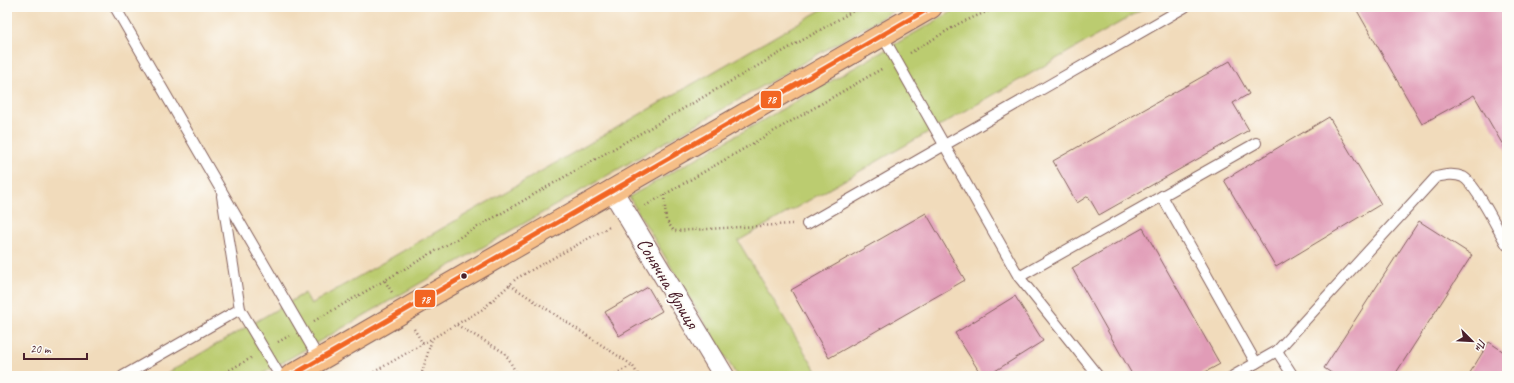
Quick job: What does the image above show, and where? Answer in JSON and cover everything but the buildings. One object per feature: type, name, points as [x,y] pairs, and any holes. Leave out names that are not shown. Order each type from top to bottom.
[{"type":"main road","points":[[291,376],[931,7]]},
{"type":"street","name":"Сонячна вулиця","points":[[612,190],[724,376]]},
{"type":"lane","points":[[115,7],[319,359]]},
{"type":"lane","points":[[807,224],[1185,7]]},
{"type":"lane","points":[[882,35],[895,61],[1019,277],[1098,376]]},
{"type":"lane","points":[[1019,277],[1256,143]]},
{"type":"lane","points":[[1233,376],[1277,351],[1436,177],[1450,174],[1463,177],[1473,187],[1503,232],[1507,244]]},
{"type":"lane","points":[[221,190],[240,309],[280,376]]},
{"type":"lane","points":[[1162,196],[1256,363]]},
{"type":"lane","points":[[123,376],[240,309]]},
{"type":"lane","points":[[1277,351],[1293,376]]},
{"type":"path","points":[[219,376],[860,7]]},
{"type":"path","points":[[628,216],[960,23],[998,7]]},
{"type":"path","points":[[664,195],[666,220],[674,231],[807,224]]},
{"type":"path","points":[[367,376],[483,309],[517,278],[610,226]]},
{"type":"path","points":[[509,284],[632,364],[639,376]]},
{"type":"path","points":[[456,325],[505,353],[518,376]]},
{"type":"path","points":[[421,376],[432,338]]},
{"type":"path","points":[[612,376],[632,364]]},
{"type":"green space","points":[[826,7],[900,7],[259,376],[162,376],[305,293],[311,304]]},
{"type":"green space","points":[[960,7],[1147,7],[738,241],[819,376],[737,376],[629,197]]},
{"type":"transit line","name":"78","points":[[291,376],[931,7]]}]
